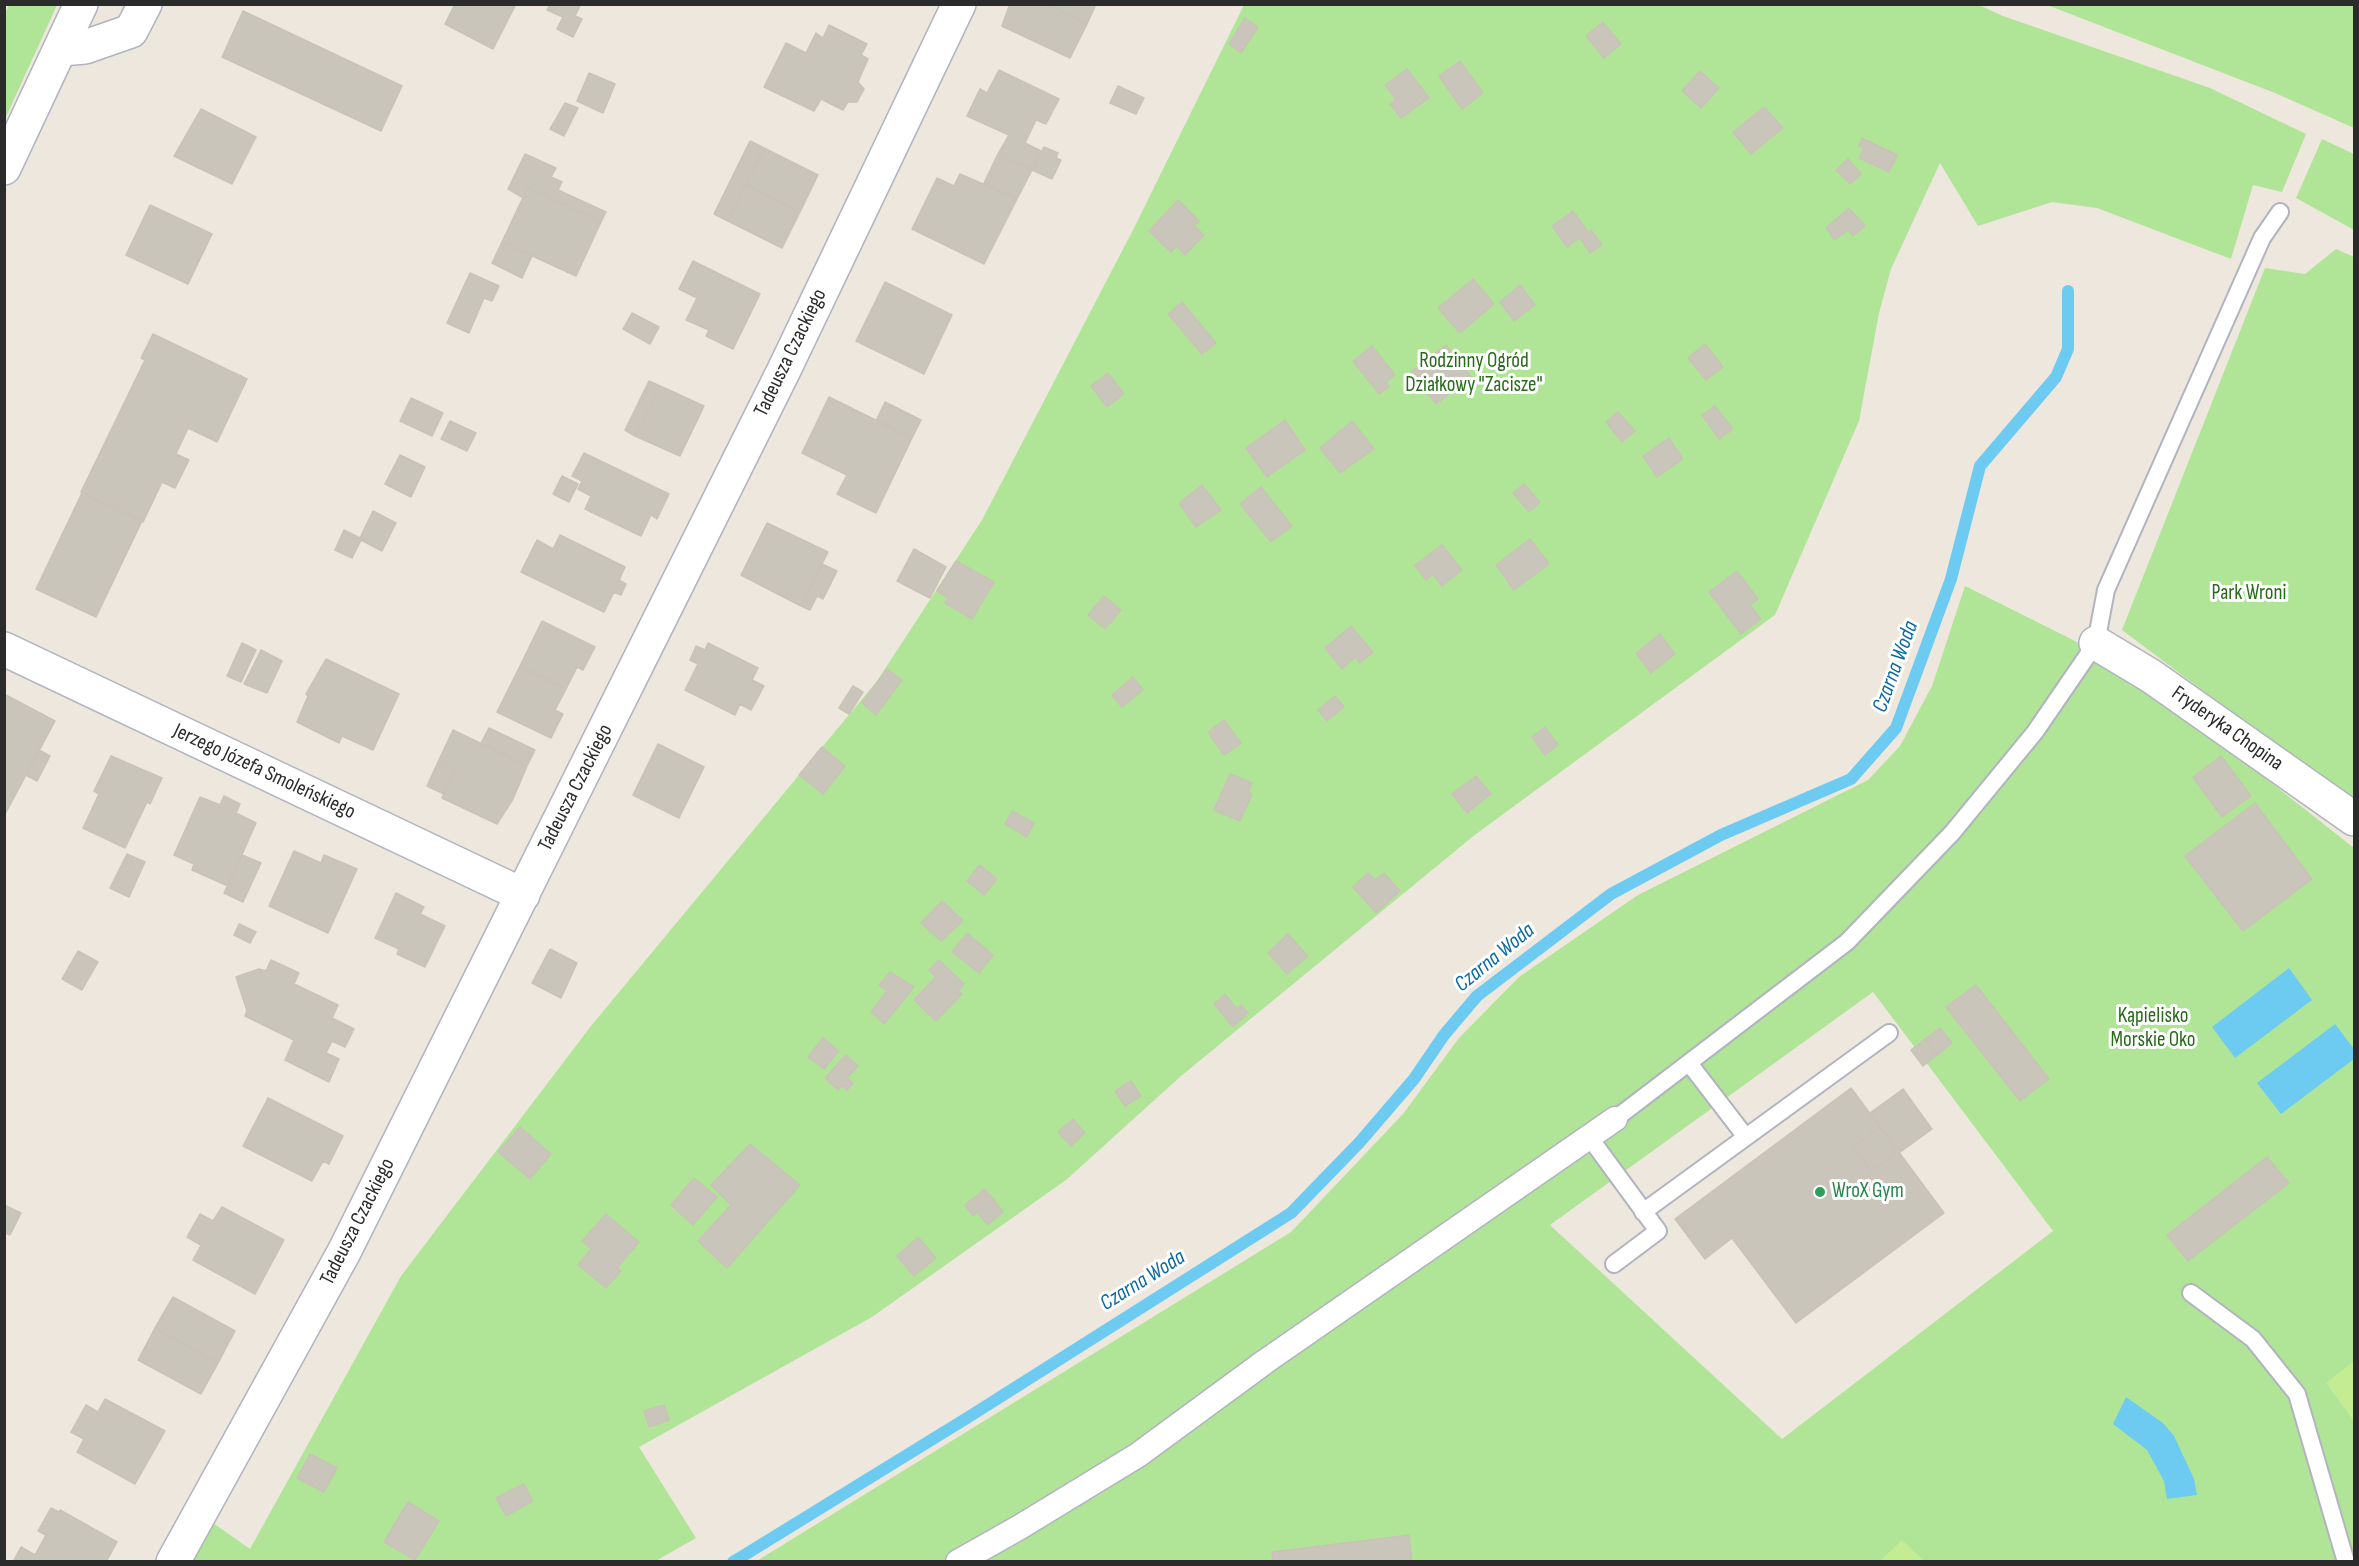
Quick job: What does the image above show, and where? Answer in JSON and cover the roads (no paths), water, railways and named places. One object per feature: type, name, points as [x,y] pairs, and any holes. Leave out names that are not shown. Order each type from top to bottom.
[{"type":"street","points":[[4,168],[81,4]]},
{"type":"street","points":[[61,49],[86,47],[131,31],[145,4]]},
{"type":"street","name":"Tadeusza Czackiego","points":[[173,1562],[339,1261],[784,370],[959,4]]},
{"type":"street","name":"Fryderyka Chopina","points":[[2096,643],[2151,676],[2355,819]]},
{"type":"street","name":"Jerzego Józefa Smoleńskiego","points":[[4,649],[523,895]]},
{"type":"street","points":[[958,1562],[1138,1455],[1266,1361],[1615,1119]]},
{"type":"lane","points":[[1615,1119],[1847,942],[1952,833],[2035,732],[2096,643],[2106,590],[2262,238],[2280,212]]},
{"type":"lane","points":[[1644,1212],[1889,1033]]},
{"type":"lane","points":[[1689,1062],[1745,1136]]},
{"type":"lane","points":[[1590,1138],[1658,1230],[1614,1264]]},
{"type":"lane","points":[[2191,1293],[2253,1339],[2297,1394],[2346,1562]]},
{"type":"water","points":[[2289,968],[2312,1000],[2235,1058],[2212,1027]]},
{"type":"water","points":[[2335,1024],[2354,1049],[2354,1059],[2281,1114],[2257,1083]]},
{"type":"water","points":[[2126,1397],[2163,1423],[2174,1436],[2194,1479],[2197,1495],[2167,1499],[2164,1481],[2147,1450],[2113,1424]]},
{"type":"waterway","name":"Czarna Woda","points":[[733,1562],[967,1418],[1291,1213],[1359,1143],[1414,1079],[1444,1035],[1477,996],[1611,894],[1721,835],[1851,779],[1896,728],[1951,579],[1980,466],[2056,377],[2068,349],[2068,291]]},
{"type":"place","name":"WroX Gym","points":[[1820,1192]]},
{"type":"park label","name":"Rodzinny Ogród Działkowy \"Zacisze\"","points":[[1474,374]]},
{"type":"park label","name":"Park Wroni","points":[[2249,594]]},
{"type":"park label","name":"Kąpielisko Morskie Oko","points":[[2153,1029]]}]
